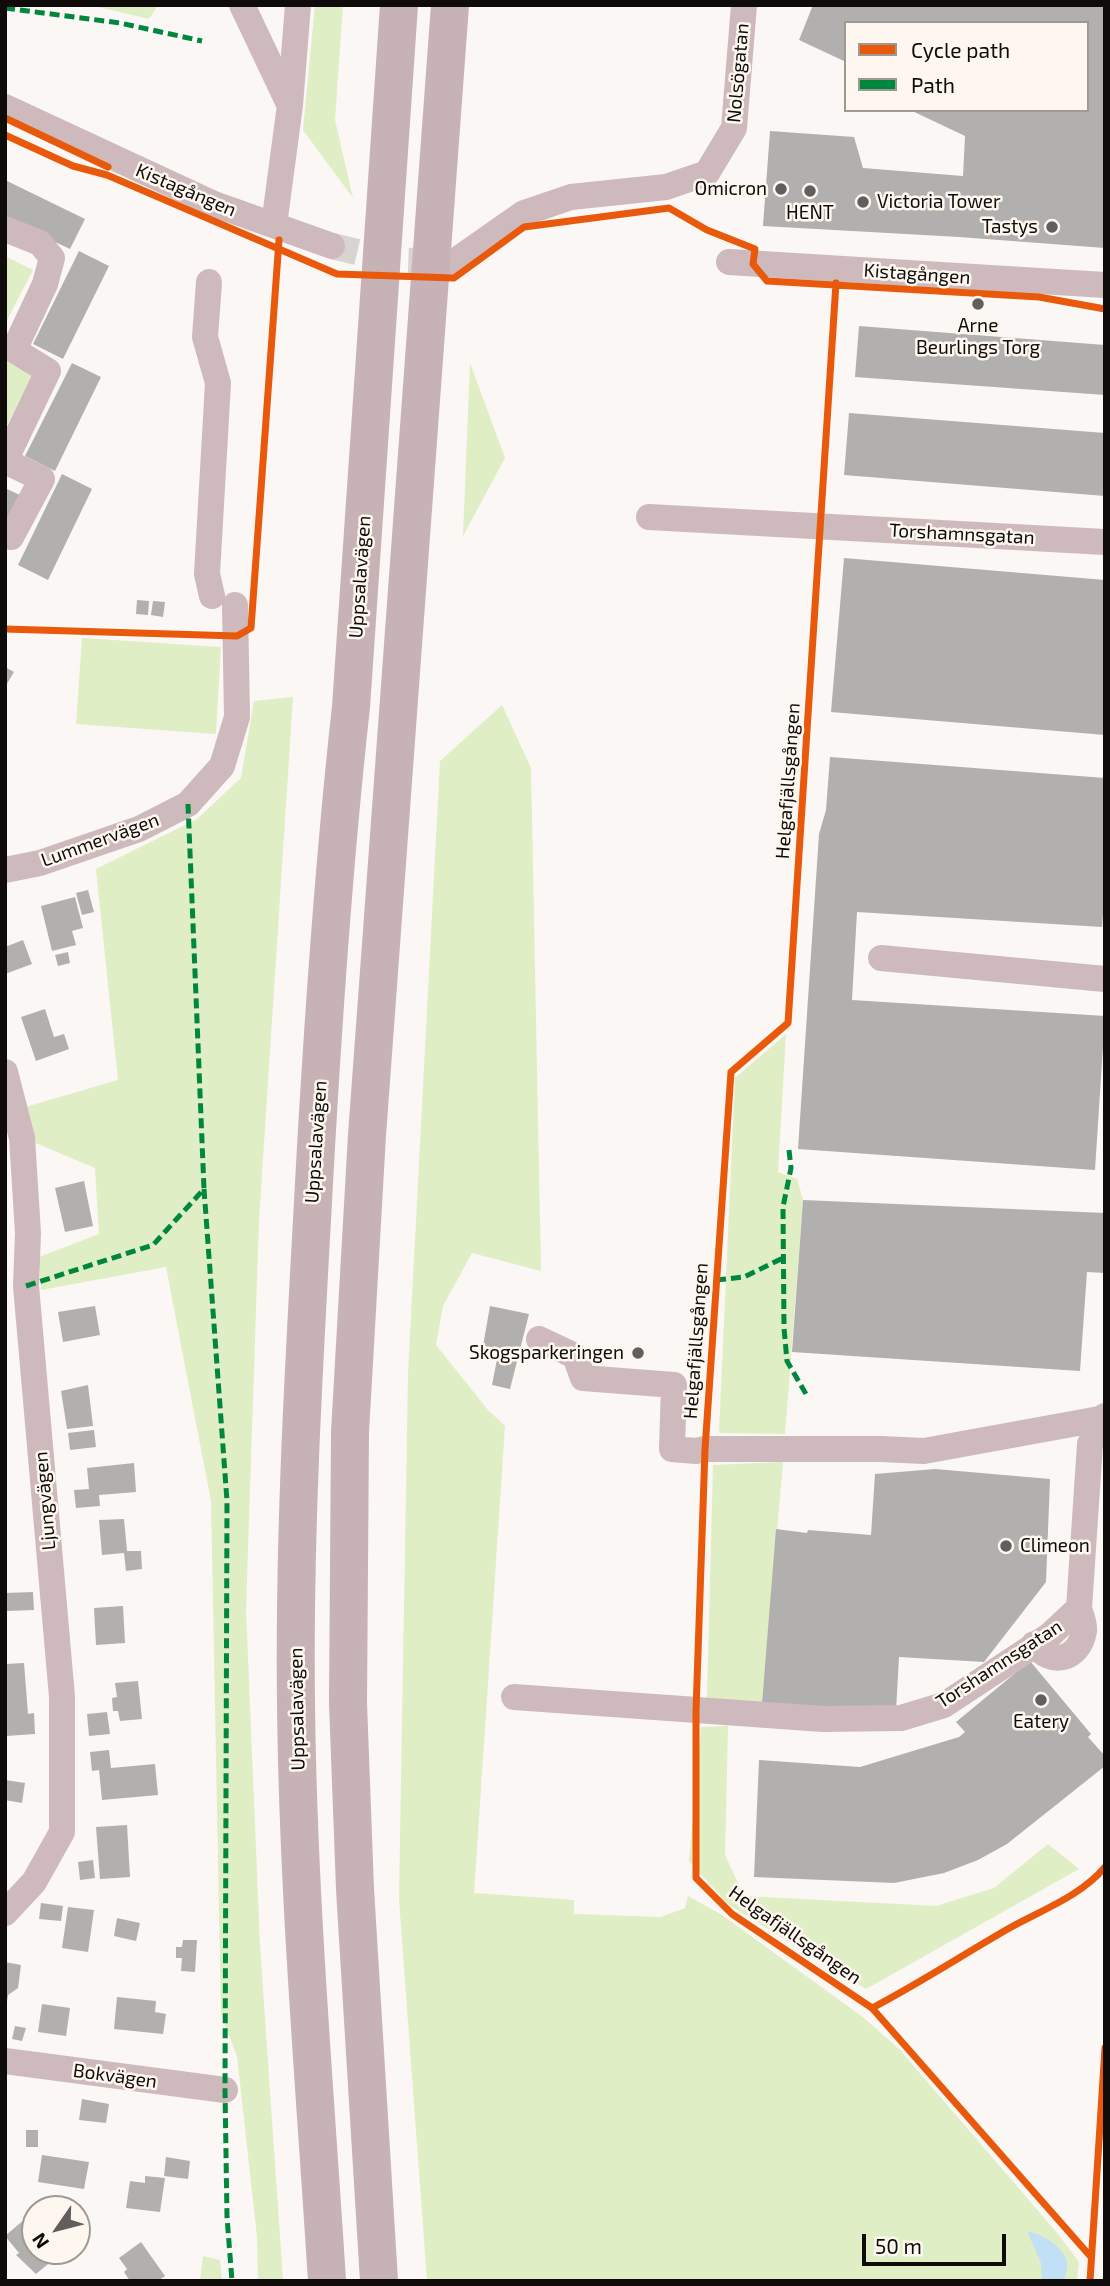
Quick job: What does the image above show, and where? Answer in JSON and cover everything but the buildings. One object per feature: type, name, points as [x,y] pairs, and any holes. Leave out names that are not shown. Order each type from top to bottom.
[{"type":"highway","name":"Uppsalavägen","points":[[327,2281],[303,1893],[296,1708],[296,1545],[317,1128],[341,797],[351,706],[399,5]]},
{"type":"highway","points":[[379,2281],[355,1903],[348,1703],[350,1432],[368,1122],[450,5]]},
{"type":"street","points":[[242,5],[290,105]]},
{"type":"street","points":[[274,225],[290,105],[298,5]]},
{"type":"street","name":"Nolsögatan","points":[[454,262],[524,213],[571,197],[666,187],[707,173],[734,128],[744,5]]},
{"type":"street","name":"Kistagången","points":[[5,107],[170,185],[332,246]]},
{"type":"street","points":[[5,229],[40,243],[52,258],[45,284],[14,350],[48,371],[5,461],[42,479],[11,537],[5,534]]},
{"type":"street","name":"Kistagången","points":[[729,262],[1105,285]]},
{"type":"street","name":"Lummervägen","points":[[5,870],[40,863],[138,829],[188,804],[222,765],[237,717],[223,600],[207,575],[218,383],[205,337],[209,282]]},
{"type":"street","name":"Torshamnsgatan","points":[[649,517],[1105,542]]},
{"type":"street","points":[[881,958],[1105,979]]},
{"type":"street","name":"Ljungvägen","points":[[5,1072],[22,1138],[29,1233],[16,1281],[62,1697],[62,1832],[34,1882],[5,1913]]},
{"type":"street","name":"Torshamnsgatan","points":[[539,1339],[575,1356],[583,1378],[674,1385],[672,1449],[924,1451],[1104,1418]]},
{"type":"street","name":"Torshamnsgatan","points":[[514,1697],[823,1719],[901,1718],[944,1705],[1050,1635],[1079,1608],[1090,1444],[1104,1418]]},
{"type":"street","name":"Bokvägen","points":[[5,2061],[225,2090]]},
{"type":"green space","points":[[90,5],[158,5],[149,19]]},
{"type":"green space","points":[[315,5],[343,5],[335,120],[353,198],[303,130]]},
{"type":"green space","points":[[5,256],[33,270],[5,324]]},
{"type":"green space","points":[[5,353],[32,374],[5,429]]},
{"type":"green space","points":[[470,363],[505,458],[463,536]]},
{"type":"green space","points":[[82,638],[221,647],[216,734],[76,724]]},
{"type":"green space","points":[[293,697],[259,1220],[246,1610],[260,1945],[283,2281],[258,2281],[257,2237],[237,2056],[221,2014],[211,1501],[166,1267],[41,1290],[39,1257],[99,1234],[95,1168],[26,1139],[22,1108],[118,1080],[96,869],[197,819],[241,778],[254,701]]},
{"type":"green space","points":[[502,705],[531,768],[541,1271],[472,1253],[443,1306],[436,1345],[488,1410],[505,1426],[474,1893],[574,1900],[574,1914],[661,1917],[685,1908],[688,1896],[722,1915],[864,2018],[900,2050],[1058,2234],[1079,2262],[1077,2281],[427,2281],[399,1899],[408,1374],[440,761]]},
{"type":"green space","points":[[786,1034],[778,1172],[797,1179],[803,1200],[785,1434],[719,1433],[735,1078]]},
{"type":"green space","points":[[783,1462],[762,1703],[707,1699],[713,1465]]},
{"type":"green space","points":[[728,1726],[725,1855],[744,1896],[936,1906],[994,1888],[1048,1844],[1079,1869],[866,1989],[729,1905],[689,1861],[701,1727]]},
{"type":"green space","points":[[203,2256],[220,2260],[222,2281],[200,2281]]},
{"type":"water","points":[[1027,2231],[1045,2238],[1061,2251],[1067,2265],[1064,2281],[1042,2281],[1041,2263]]},
{"type":"tunnel","points":[[332,246],[391,260],[445,262]]},
{"type":"marked path","points":[[5,8],[120,23],[202,41]]},
{"type":"marked path","points":[[26,1286],[153,1245],[204,1189],[188,804]]},
{"type":"marked path","points":[[789,1150],[791,1168],[783,1207],[784,1328],[787,1361],[806,1394]]},
{"type":"marked path","points":[[204,1189],[227,1501],[225,2090],[227,2217],[232,2281]]},
{"type":"marked path","points":[[716,1280],[744,1277],[783,1258]]},
{"type":"cycle path","points":[[5,118],[108,167]]},
{"type":"cycle path","points":[[5,135],[73,166],[107,175],[337,274],[454,278],[524,227],[669,208],[707,230],[755,249],[753,264],[767,281],[1039,297],[1105,309]]},
{"type":"cycle path","points":[[5,629],[237,636],[251,628],[279,240]]},
{"type":"cycle path","name":"Helgafjällsgången","points":[[836,283],[788,1023],[731,1072],[705,1449],[696,1711],[696,1878],[732,1914],[872,2008],[1091,2257]]},
{"type":"cycle path","points":[[872,2008],[1058,1903],[1084,1887],[1105,1867]]},
{"type":"cycle path","points":[[1090,2281],[1105,2048]]},
{"type":"place","name":"Omicron","points":[[781,189]]},
{"type":"place","name":"HENT","points":[[810,191]]},
{"type":"place","name":"Victoria Tower","points":[[863,202]]},
{"type":"place","name":"Tastys","points":[[1052,227]]},
{"type":"place","name":"Arne Beurlings Torg","points":[[978,304]]},
{"type":"place","name":"Skogsparkeringen","points":[[638,1353]]},
{"type":"place","name":"Climeon","points":[[1006,1546]]},
{"type":"place","name":"Eatery","points":[[1041,1700]]}]
